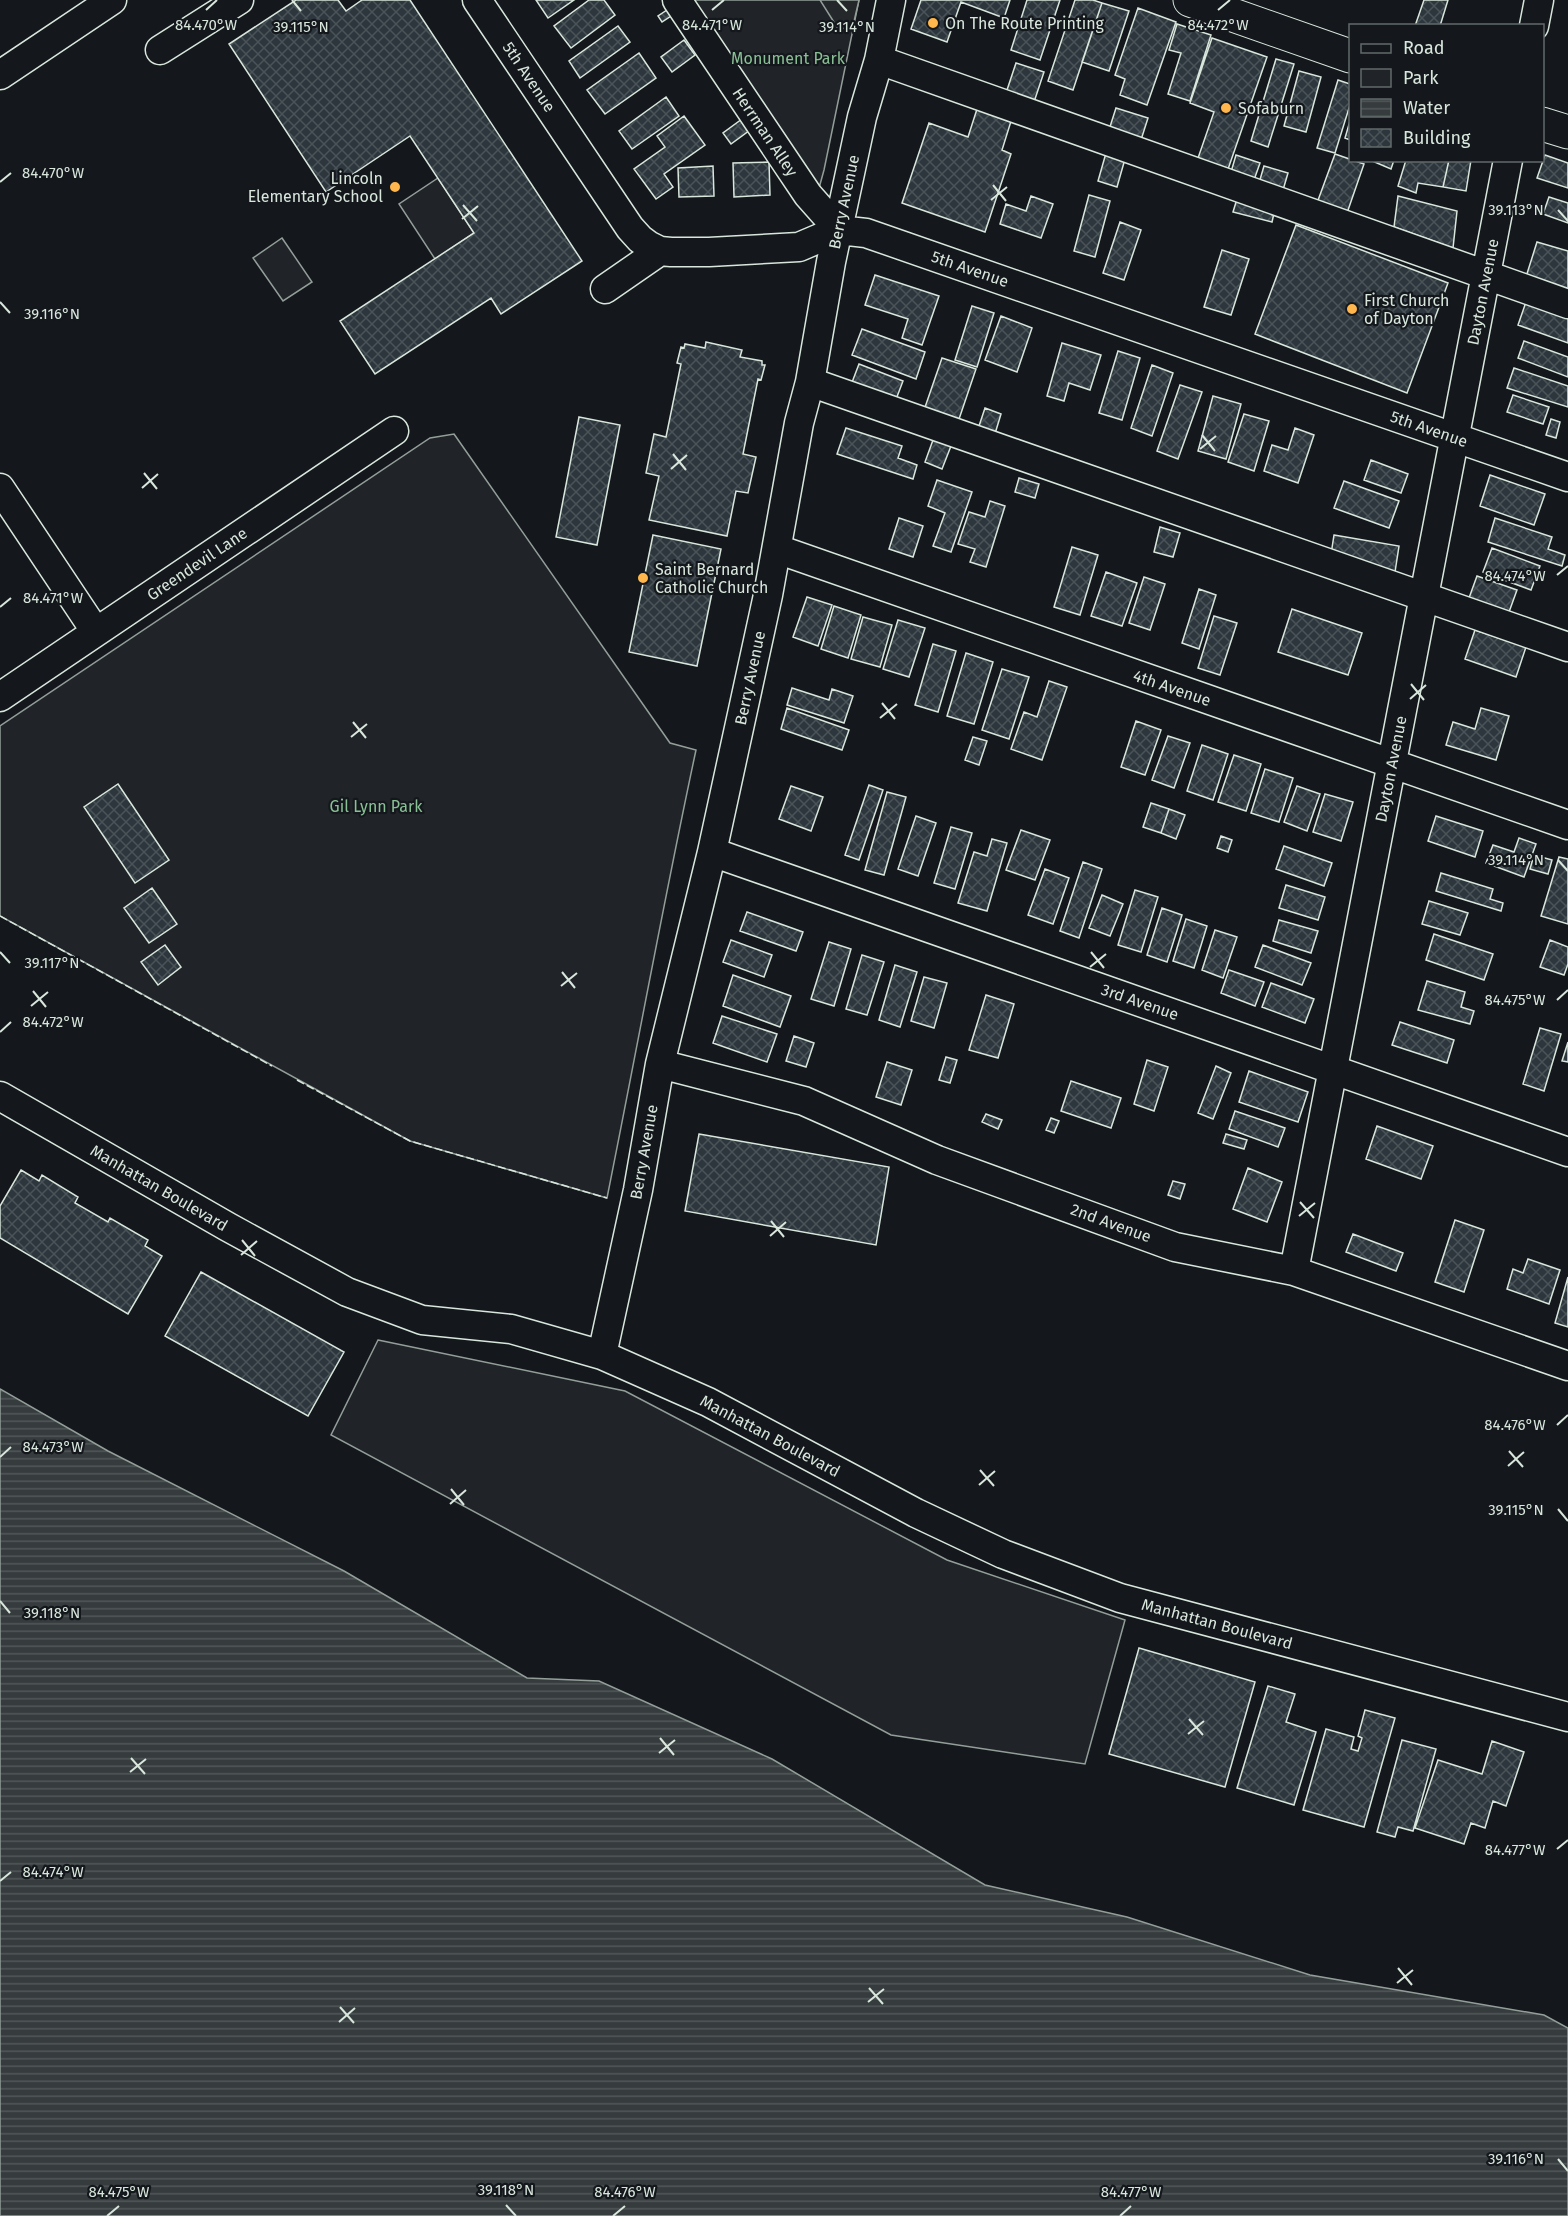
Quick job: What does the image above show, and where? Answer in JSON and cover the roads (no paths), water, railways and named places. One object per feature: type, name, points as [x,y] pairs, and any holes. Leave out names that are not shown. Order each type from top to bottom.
[{"type":"main road","points":[[1190,0],[1349,56]]},
{"type":"main road","points":[[1544,125],[1568,132]]},
{"type":"street","points":[[0,75],[79,9],[112,0]]},
{"type":"street","points":[[160,50],[239,0]]},
{"type":"street","name":"5th Avenue","points":[[477,0],[630,228],[640,239],[660,251]]},
{"type":"street","name":"Herrman Alley","points":[[677,0],[808,195],[839,230]]},
{"type":"street","name":"Berry Avenue","points":[[602,1355],[638,1190],[660,1064],[712,852],[777,549],[799,423],[810,382],[862,117],[879,60],[891,0]]},
{"type":"street","points":[[1534,24],[1539,0]]},
{"type":"street","points":[[879,60],[1568,304]]},
{"type":"street","name":"Dayton Avenue","points":[[1294,1271],[1508,162]]},
{"type":"street","points":[[605,289],[660,251],[709,252],[799,247],[839,230]]},
{"type":"street","name":"5th Avenue","points":[[839,230],[866,233],[1568,477]]},
{"type":"street","points":[[810,382],[1568,647]]},
{"type":"street","name":"Greendevil Lane","points":[[0,697],[393,431]]},
{"type":"street","points":[[0,488],[96,632]]},
{"type":"street","name":"4th Avenue","points":[[777,549],[1568,825]]},
{"type":"street","name":"3rd Avenue","points":[[712,852],[1568,1152]]},
{"type":"street","name":"2nd Avenue","points":[[660,1064],[804,1101],[937,1160],[1175,1247],[1294,1271],[1568,1366]]},
{"type":"street","name":"Manhattan Boulevard","points":[[0,1096],[228,1227],[347,1292],[422,1320],[511,1329],[602,1355],[708,1402],[916,1513],[1003,1554],[1120,1598],[1568,1717]]},
{"type":"water","points":[[0,1389],[108,1451],[344,1571],[527,1678],[599,1681],[772,1759],[985,1885],[1127,1917],[1310,1975],[1544,2015],[1568,2028],[1568,2216],[0,2216]]},
{"type":"place","name":"On The Route Printing","points":[[933,23]]},
{"type":"place","name":"Sofaburn","points":[[1226,108]]},
{"type":"place","name":"Lincoln Elementary School","points":[[395,187]]},
{"type":"place","name":"First Church of Dayton","points":[[1352,309]]},
{"type":"place","name":"Saint Bernard Catholic Church","points":[[643,578]]},
{"type":"park label","name":"Monument Park","points":[[788,58]]},
{"type":"park label","name":"Gil Lynn Park","points":[[376,806]]}]
